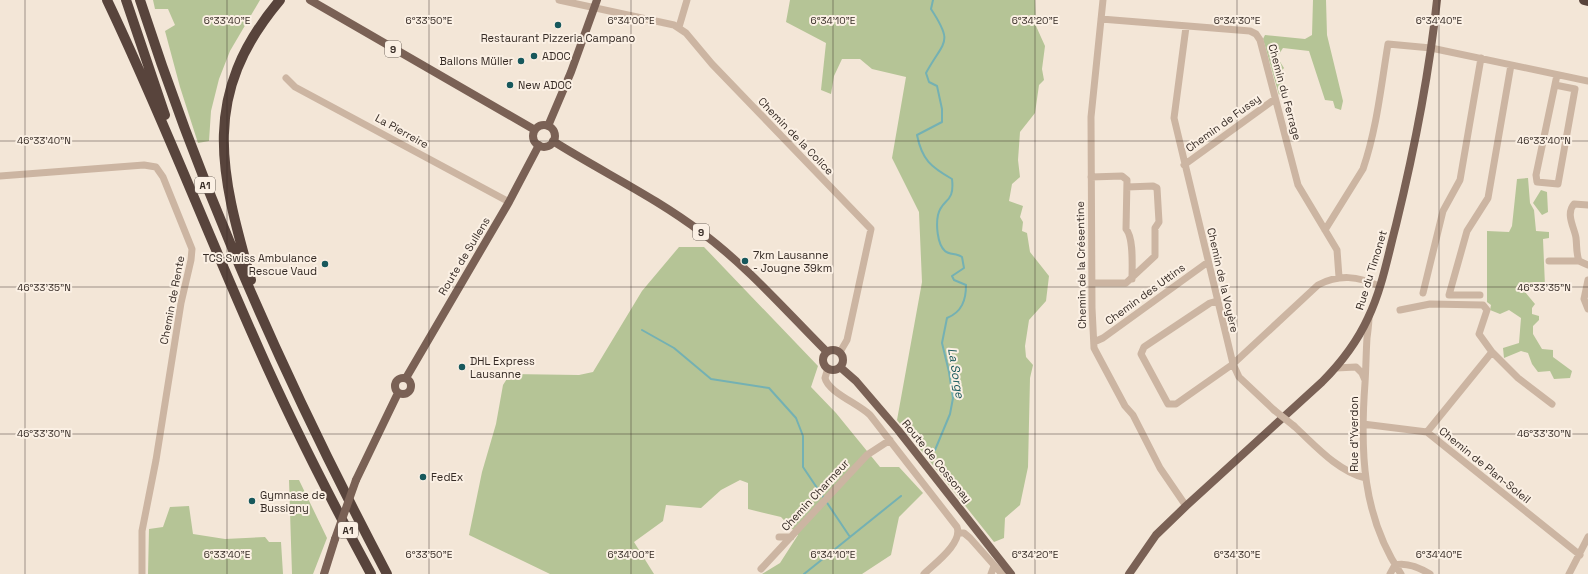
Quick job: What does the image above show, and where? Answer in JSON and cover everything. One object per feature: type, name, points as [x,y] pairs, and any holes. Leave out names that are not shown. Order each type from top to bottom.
[{"type":"highway","points":[[107,0],[179,159]]},
{"type":"highway","name":"A1","points":[[126,0],[179,159],[218,254],[274,381],[322,480],[371,574]]},
{"type":"highway","name":"A1","points":[[140,0],[193,152],[231,249],[319,442],[387,574]]},
{"type":"highway","points":[[261,315],[228,197],[223,156],[223,127],[227,100],[240,59],[254,34],[280,0]]},
{"type":"highway","points":[[1584,0],[1588,1]]},
{"type":"main road","name":"9","points":[[310,0],[535,130]]},
{"type":"main road","name":"Rue du Timonet","points":[[1129,574],[1156,535],[1336,368],[1360,333],[1369,316],[1380,286],[1404,194],[1424,99],[1437,0]]},
{"type":"main road","points":[[548,126],[572,72],[596,4]]},
{"type":"main road","points":[[542,125],[548,126],[553,131],[553,141],[547,146],[539,145],[534,139],[535,130],[542,125]]},
{"type":"main road","name":"9","points":[[553,141],[668,209],[702,232],[744,268],[827,352]]},
{"type":"main road","name":"Route de Sullens","points":[[406,378],[509,202],[539,145]]},
{"type":"main road","points":[[834,350],[840,352],[843,361],[840,367],[834,370],[828,368],[823,360],[827,352],[834,350]]},
{"type":"main road","name":"Route de Cossonay","points":[[840,367],[856,381],[898,430],[1011,574]]},
{"type":"main road","points":[[401,378],[406,378],[411,384],[410,390],[404,394],[398,393],[395,389],[395,382],[401,378]]},
{"type":"main road","points":[[324,574],[334,538],[356,480],[398,393]]},
{"type":"street","points":[[559,0],[596,4],[679,27],[687,0]]},
{"type":"street","name":"Chemin de la Crésentine","points":[[1103,0],[1091,115],[1090,177],[1094,342],[1098,355],[1125,406],[1133,415],[1160,468],[1186,506]]},
{"type":"street","name":"Chemin du Ferrage","points":[[1101,19],[1250,32],[1256,34],[1260,40],[1298,185],[1337,250],[1339,277]]},
{"type":"street","name":"Chemin de la Colice","points":[[679,27],[686,33],[712,64],[871,229],[847,340],[840,352]]},
{"type":"street","name":"Chemin de la Voyère","points":[[1186,27],[1174,118],[1184,165],[1233,364],[1239,378],[1274,410],[1340,467],[1355,475],[1365,478]]},
{"type":"street","points":[[1325,230],[1365,163],[1376,126],[1388,44],[1431,48],[1588,81]]},
{"type":"street","points":[[1423,293],[1443,211],[1460,180],[1481,58]]},
{"type":"street","points":[[1480,295],[1449,295],[1467,231],[1488,198],[1511,65]]},
{"type":"street","points":[[1555,85],[1575,89],[1558,184],[1537,182],[1536,175],[1557,75]]},
{"type":"street","name":"La Pierreire","points":[[286,78],[295,87],[509,202]]},
{"type":"street","name":"Chemin de Fussy","points":[[1184,165],[1275,99]]},
{"type":"street","name":"Chemin de Rente","points":[[0,176],[144,165],[156,167],[163,177],[192,249],[191,260],[181,303],[156,460],[142,531],[142,574]]},
{"type":"street","points":[[1090,177],[1122,176],[1127,180],[1126,229],[1130,233],[1132,279]]},
{"type":"street","points":[[1092,283],[1126,283],[1155,256],[1155,228],[1159,222],[1157,188],[1153,186],[1127,187]]},
{"type":"street","points":[[1579,261],[1576,236],[1571,226],[1571,209],[1574,204],[1588,205]]},
{"type":"street","points":[[1549,261],[1579,261],[1588,265]]},
{"type":"street","name":"Chemin des Uttins","points":[[1094,342],[1103,338],[1208,262]]},
{"type":"street","points":[[1217,302],[1210,303],[1144,347],[1141,354],[1168,404],[1172,405],[1233,364],[1318,285],[1330,279],[1339,277],[1380,286]]},
{"type":"street","points":[[1588,280],[1584,299],[1588,309]]},
{"type":"street","points":[[1400,310],[1430,304],[1483,305],[1487,310],[1479,334],[1492,352],[1518,378],[1552,404]]},
{"type":"street","name":"Rue d'Yverdon","points":[[1369,316],[1363,424],[1365,478],[1377,525],[1395,565],[1401,574]]},
{"type":"street","points":[[1427,432],[1492,352]]},
{"type":"street","name":"Rue d'Yverdon","points":[[1336,368],[1356,367],[1362,373],[1365,382]]},
{"type":"street","points":[[828,368],[825,378],[828,386],[862,408],[890,440],[954,522],[958,532],[954,544],[924,574]]},
{"type":"street","name":"Chemin de Plan-Soleil","points":[[1363,424],[1427,432],[1580,555]]},
{"type":"street","name":"Chemin Charmeur","points":[[761,569],[867,455],[890,440]]},
{"type":"street","points":[[958,532],[964,533],[970,538],[1002,574]]},
{"type":"street","points":[[779,537],[791,537]]},
{"type":"street","points":[[1569,574],[1588,537]]},
{"type":"street","points":[[1390,574],[1395,565],[1401,563],[1415,567],[1430,574]]},
{"type":"street","points":[[991,574],[994,566]]},
{"type":"green space","points":[[153,0],[260,0],[230,51],[219,79],[211,111],[209,141],[198,143],[180,87],[165,31],[175,25],[168,9],[155,9]]},
{"type":"green space","points":[[790,0],[1035,0],[1036,26],[1045,46],[1042,69],[1044,80],[1039,85],[1035,113],[1020,132],[1018,160],[1020,177],[1012,184],[1009,201],[1023,206],[1020,217],[1023,222],[1022,231],[1027,233],[1030,252],[1049,276],[1046,301],[1029,320],[1025,346],[1026,357],[1033,365],[1030,378],[1028,467],[1020,505],[1005,518],[1004,538],[994,542],[897,420],[922,282],[919,212],[892,158],[906,77],[872,69],[860,59],[842,59],[834,76],[831,94],[821,90],[826,43],[786,22]]},
{"type":"green space","points":[[1313,0],[1326,0],[1327,35],[1343,101],[1341,110],[1335,108],[1333,101],[1325,100],[1309,51],[1283,48],[1277,57],[1284,68],[1278,75],[1279,82],[1287,86],[1279,95],[1263,39],[1265,35],[1305,39],[1312,35]]},
{"type":"green space","points":[[1528,178],[1530,203],[1534,210],[1536,231],[1549,232],[1549,238],[1543,239],[1545,286],[1530,288],[1525,292],[1535,304],[1532,308],[1532,314],[1539,316],[1539,320],[1533,326],[1533,334],[1542,349],[1553,350],[1553,357],[1572,371],[1570,378],[1554,379],[1550,371],[1538,372],[1532,364],[1528,353],[1521,351],[1504,358],[1503,348],[1519,343],[1521,318],[1509,310],[1500,314],[1490,310],[1491,305],[1487,302],[1487,231],[1509,232],[1512,226],[1517,179]]},
{"type":"green space","points":[[1541,190],[1547,192],[1548,212],[1542,215],[1533,203]]},
{"type":"green space","points":[[679,247],[704,247],[818,366],[811,387],[836,413],[880,467],[899,467],[923,493],[899,517],[891,555],[862,574],[762,574],[780,563],[798,535],[781,517],[748,509],[748,483],[740,480],[721,490],[701,508],[666,505],[663,521],[634,542],[654,574],[550,574],[469,535],[482,472],[496,424],[503,385],[510,374],[579,375],[593,372],[642,291]]},
{"type":"green space","points":[[289,480],[299,480],[327,538],[313,574],[292,574]]},
{"type":"green space","points":[[189,506],[193,534],[225,539],[265,537],[269,542],[281,542],[283,574],[148,574],[149,529],[163,527],[170,507]]},
{"type":"waterway","name":"La Sorge","points":[[933,0],[931,9],[942,29],[944,42],[926,73],[929,82],[937,86],[942,109],[942,122],[917,135],[919,144],[928,162],[938,171],[952,179],[952,193],[942,206],[938,215],[938,234],[940,244],[945,251],[962,257],[964,268],[952,276],[954,280],[966,285],[965,296],[960,309],[947,318],[942,343],[953,398],[950,414],[935,450]]},
{"type":"waterway","points":[[642,330],[674,348],[711,379],[769,388],[796,418],[803,436],[803,467],[850,537]]},
{"type":"waterway","name":"La Sorge","points":[[804,574],[901,496]]},
{"type":"place","name":"Restaurant Pizzeria Campano","points":[[558,25]]},
{"type":"place","name":"ADOC","points":[[534,56]]},
{"type":"place","name":"Ballons Müller","points":[[521,61]]},
{"type":"place","name":"New ADOC","points":[[510,85]]},
{"type":"place","name":"7km Lausanne - Jougne 39km","points":[[745,261]]},
{"type":"place","name":"TCS Swiss Ambulance Rescue Vaud","points":[[325,264]]},
{"type":"place","name":"DHL Express Lausanne","points":[[462,367]]},
{"type":"place","name":"FedEx","points":[[423,477]]},
{"type":"place","name":"Gymnase de Bussigny","points":[[252,501]]}]
